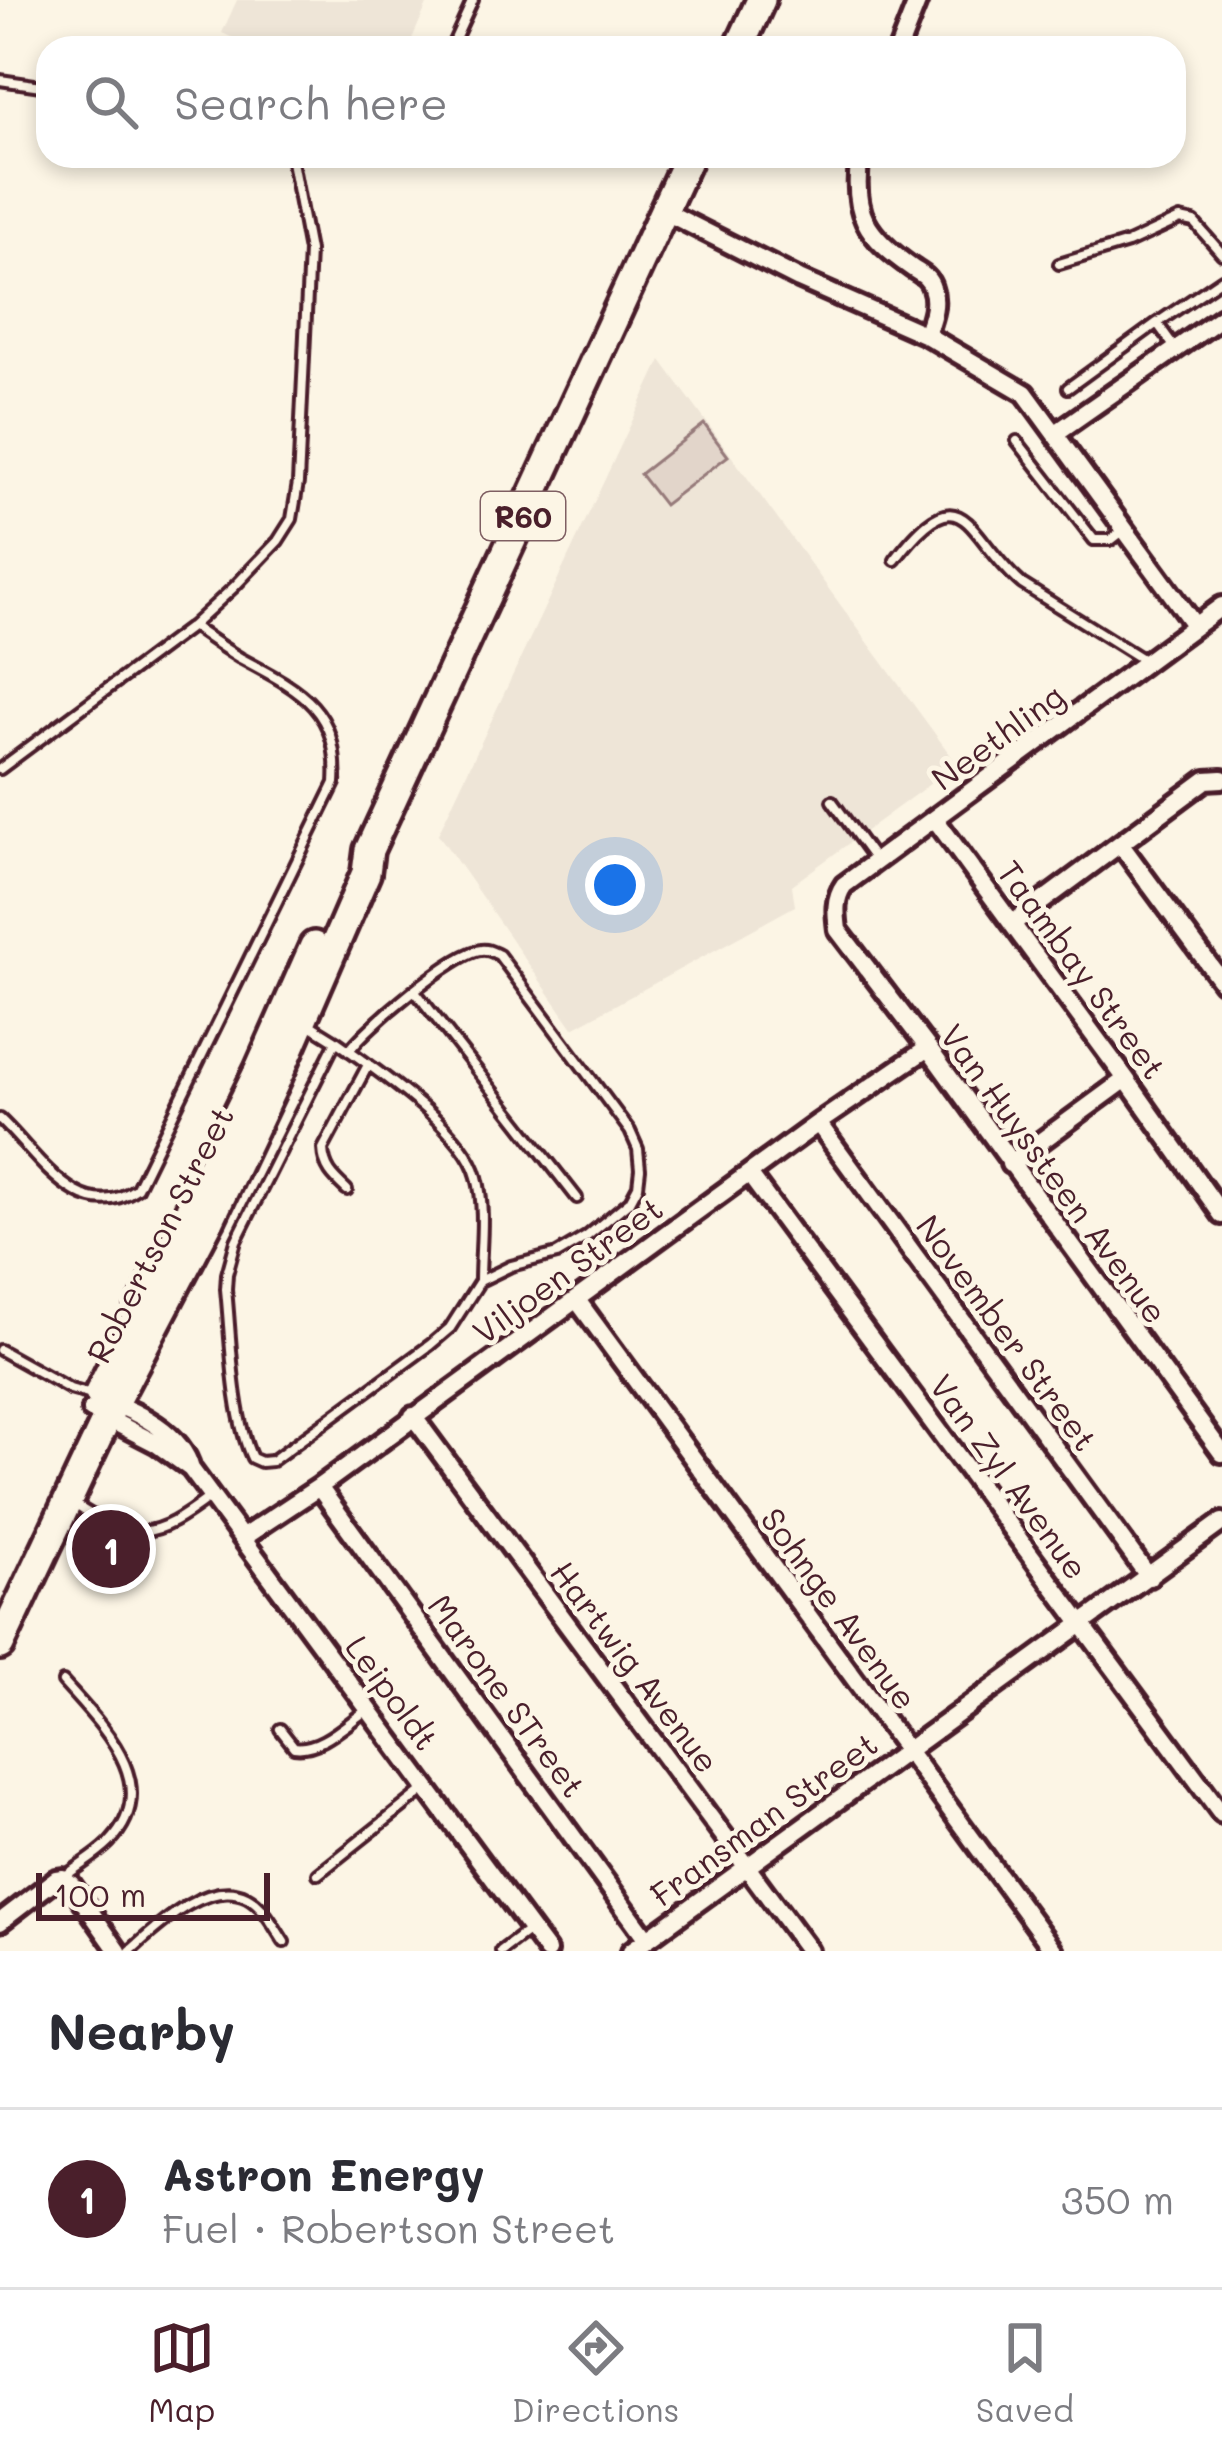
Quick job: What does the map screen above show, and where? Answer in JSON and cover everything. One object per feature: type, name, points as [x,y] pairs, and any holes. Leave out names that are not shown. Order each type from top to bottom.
[{"type":"main road","points":[[744,36],[761,0]]},
{"type":"main road","name":"Robertson Street","points":[[0,1606],[96,1404],[210,1220],[293,1016],[366,873],[368,850],[683,169]]},
{"type":"main road","name":"Robertson Street","points":[[0,1645],[68,1500],[96,1404]]},
{"type":"street","points":[[904,36],[918,0]]},
{"type":"street","points":[[858,168],[855,187],[873,237],[924,276],[932,288],[934,311],[926,335]]},
{"type":"street","points":[[664,211],[799,279],[926,335],[1025,393],[1196,626]]},
{"type":"street","points":[[1057,433],[1222,317]]},
{"type":"street","name":"Neethling","points":[[838,930],[839,891],[1222,606]]},
{"type":"street","points":[[1013,923],[1206,781],[1222,778]]},
{"type":"street","name":"Taambay Street","points":[[935,819],[1222,1215]]},
{"type":"street","points":[[1121,845],[1222,982]]},
{"type":"street","name":"Van Huyssteen Avenue","points":[[838,930],[1222,1453]]},
{"type":"street","name":"Viljoen Street","points":[[242,1538],[928,1048]]},
{"type":"street","points":[[1010,1164],[1126,1079]]},
{"type":"street","name":"November Street","points":[[818,1123],[1149,1577]]},
{"type":"street","name":"Van Zyl Avenue","points":[[749,1174],[1222,1814]]},
{"type":"street","name":"Sohnge Avenue","points":[[577,1300],[1054,1951]]},
{"type":"street","name":"Leipoldt","points":[[96,1404],[191,1468],[547,1951]]},
{"type":"street","name":"Hartwig Avenue","points":[[413,1416],[809,1951]]},
{"type":"street","name":"Marone STreet","points":[[319,1487],[647,1939]]},
{"type":"street","name":"Fransman Street","points":[[631,1951],[1222,1522]]},
{"type":"street","points":[[0,1922],[63,1878],[118,1951]]},
{"type":"lane","points":[[456,36],[473,0]]},
{"type":"lane","points":[[0,80],[36,85]]},
{"type":"lane","points":[[0,769],[192,626],[278,541],[292,519],[298,483],[309,251],[293,168]]},
{"type":"lane","points":[[1059,263],[1128,243],[1180,219],[1194,222],[1222,254]]},
{"type":"lane","points":[[1068,388],[1222,279]]},
{"type":"lane","points":[[1157,323],[1176,349]]},
{"type":"lane","points":[[1017,441],[1094,540],[1111,540],[1126,529]]},
{"type":"lane","points":[[895,560],[932,519],[943,513],[955,515],[967,521],[1022,584],[1147,662]]},
{"type":"lane","points":[[0,1119],[51,1173],[90,1200],[116,1201],[137,1188],[335,783],[336,762],[326,720],[302,692],[192,626]]},
{"type":"lane","points":[[832,801],[876,861]]},
{"type":"lane","points":[[349,1051],[369,1028],[456,960],[482,950],[500,955],[630,1130],[638,1149],[638,1186],[630,1201],[557,1254],[511,1266],[480,1281]]},
{"type":"lane","points":[[416,991],[577,1198]]},
{"type":"lane","points":[[293,1016],[336,1041],[368,1065],[444,1126],[464,1149],[476,1171],[482,1214],[480,1281],[450,1328],[430,1345],[272,1461],[261,1462],[252,1458],[244,1442],[227,1274],[236,1241],[336,1041]]},
{"type":"lane","points":[[347,1190],[329,1173],[323,1149],[368,1065]]},
{"type":"lane","points":[[0,1350],[96,1404]]},
{"type":"lane","points":[[68,1500],[114,1526],[149,1532],[178,1522],[212,1497]]},
{"type":"lane","points":[[63,1682],[113,1739],[127,1766],[130,1799],[125,1820],[110,1842],[63,1878]]},
{"type":"lane","points":[[280,1729],[294,1747],[305,1749],[368,1709]]},
{"type":"lane","points":[[318,1874],[426,1788]]},
{"type":"lane","points":[[130,1951],[162,1923],[211,1894],[246,1896],[260,1907],[284,1942]]},
{"type":"lane","points":[[501,1951],[530,1929]]},
{"type":"shaded area","points":[[237,0],[429,0],[413,36],[222,33]]},
{"type":"shaded area","points":[[661,360],[957,764],[792,885],[795,906],[573,1028],[438,834]]},
{"type":"shaded area","points":[[704,424],[728,456],[664,505],[640,474]]},
{"type":"building","points":[[95,1539],[127,1554],[115,1582],[82,1567]]},
{"type":"place","name":"Astron Energy","points":[[111,1549]]}]
